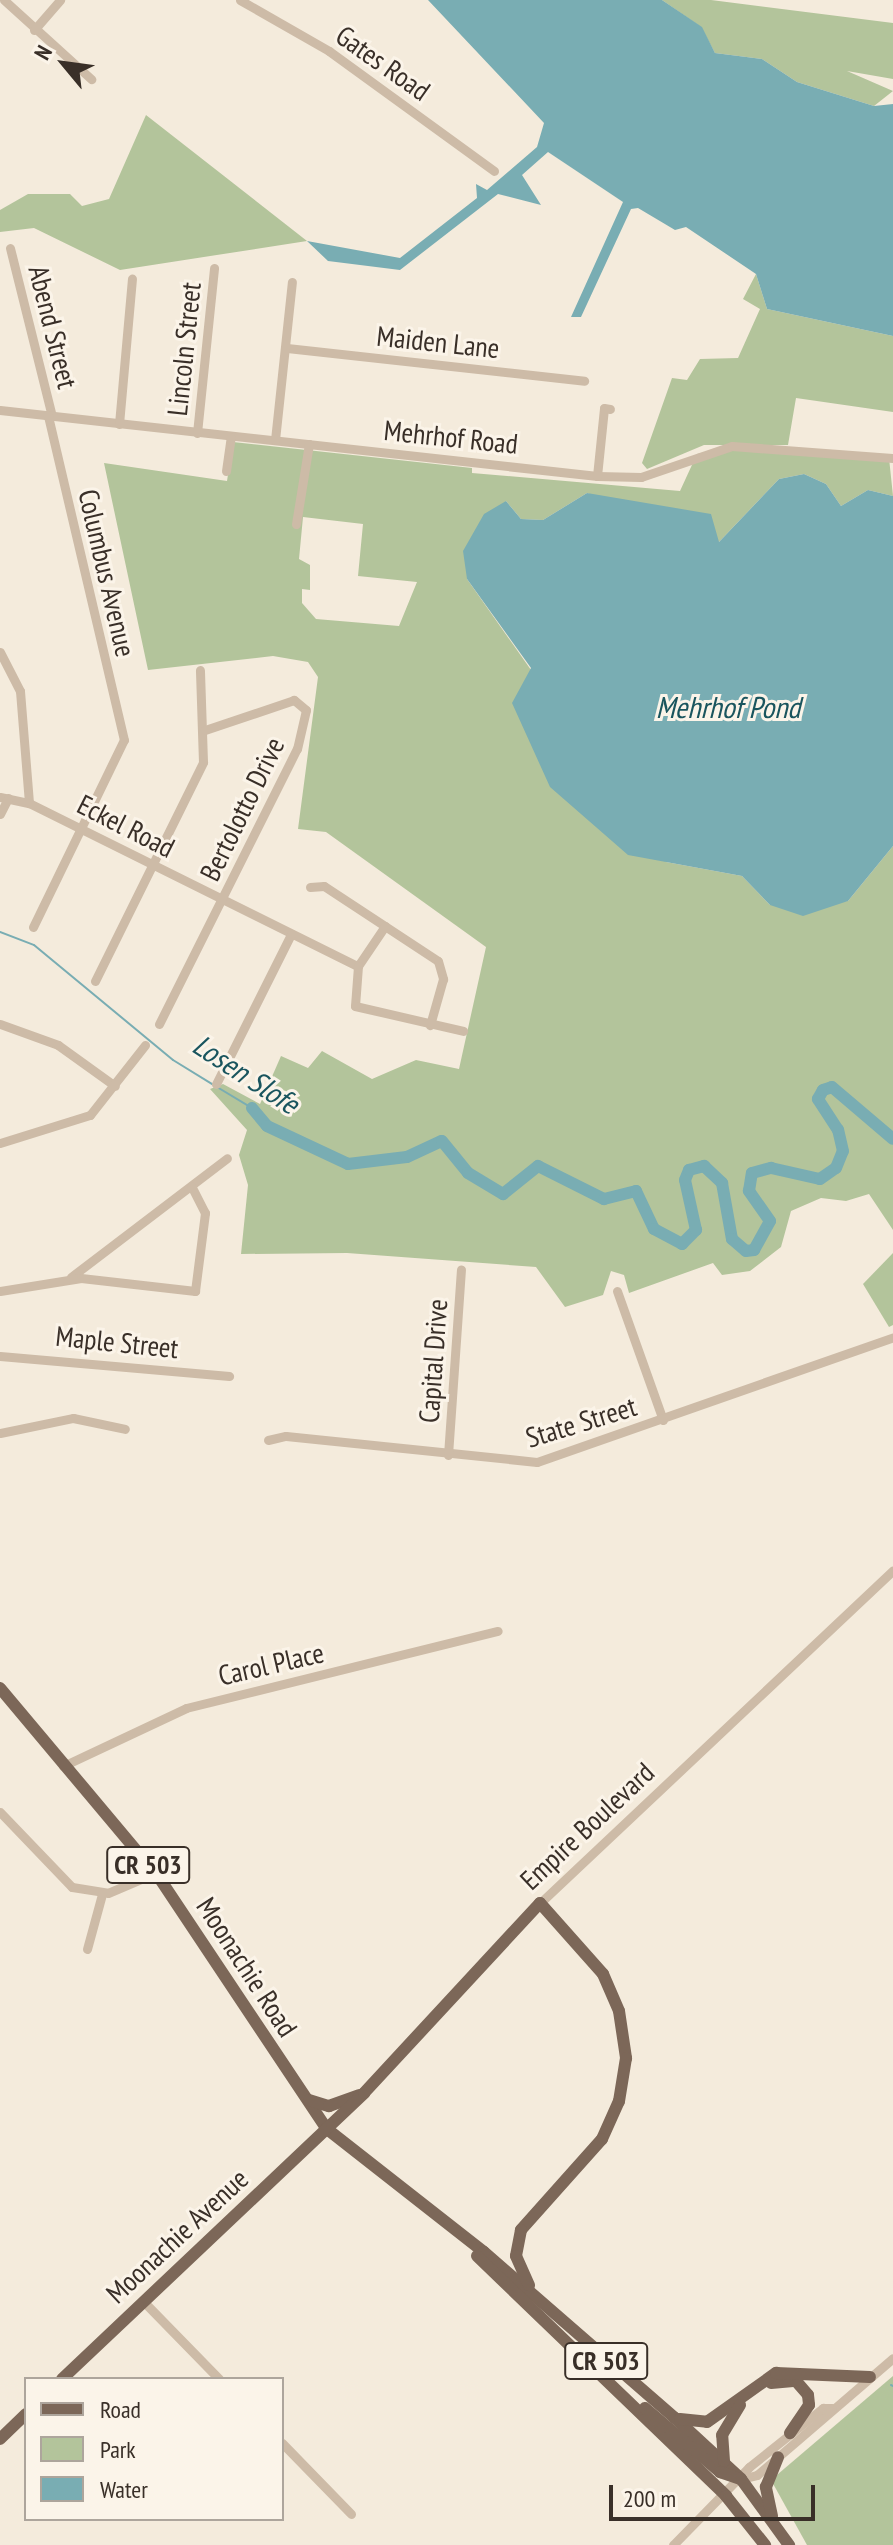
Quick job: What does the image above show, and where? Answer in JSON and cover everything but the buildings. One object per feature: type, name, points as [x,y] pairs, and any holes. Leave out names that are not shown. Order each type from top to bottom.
[{"type":"main road","name":"Moonachie Road","points":[[0,1688],[155,1873],[327,2129]]},
{"type":"main road","name":"Empire Boulevard","points":[[327,2129],[540,1903]]},
{"type":"main road","points":[[540,1903],[603,1974],[619,2011],[626,2058],[619,2101],[602,2139],[518,2238],[517,2264],[540,2301]]},
{"type":"main road","points":[[306,2099],[329,2106],[364,2093]]},
{"type":"main road","name":"CR 503","points":[[327,2129],[540,2301],[675,2418],[741,2479],[789,2545]]},
{"type":"main road","name":"Moonachie Avenue","points":[[64,2377],[327,2129]]},
{"type":"main road","name":"CR 503","points":[[425,2207],[726,2496],[765,2545]]},
{"type":"main road","points":[[675,2418],[707,2422],[776,2373],[870,2377]]},
{"type":"main road","points":[[726,2464],[722,2435],[728,2419],[765,2385],[782,2380],[796,2381],[808,2395],[809,2405],[790,2433]]},
{"type":"main road","points":[[616,2388],[720,2472],[741,2479]]},
{"type":"main road","points":[[0,2439],[24,2416]]},
{"type":"main road","points":[[773,2520],[766,2487],[778,2457]]},
{"type":"street","points":[[4,0],[91,79]]},
{"type":"street","points":[[34,30],[60,0]]},
{"type":"street","name":"Gates Road","points":[[240,0],[329,51],[494,171]]},
{"type":"street","name":"Abend Street","points":[[10,248],[50,416]]},
{"type":"street","name":"Lincoln Street","points":[[197,433],[214,268]]},
{"type":"street","points":[[119,424],[132,279]]},
{"type":"street","points":[[275,440],[292,282]]},
{"type":"street","name":"Maiden Lane","points":[[287,348],[584,381]]},
{"type":"street","points":[[597,476],[604,408],[610,409]]},
{"type":"street","name":"Mehrhof Road","points":[[0,410],[597,476],[641,477],[732,446],[893,458]]},
{"type":"street","name":"Columbus Avenue","points":[[50,416],[124,740],[81,829]]},
{"type":"street","points":[[226,471],[231,437]]},
{"type":"street","points":[[296,524],[309,444]]},
{"type":"street","points":[[0,652],[20,691],[29,803]]},
{"type":"street","points":[[95,981],[203,762],[205,730],[197,699],[200,670]]},
{"type":"street","name":"Bertolotto Drive","points":[[159,1024],[300,744],[306,710],[294,700],[205,730]]},
{"type":"street","points":[[0,814],[4,798]]},
{"type":"street","name":"Eckel Road","points":[[4,798],[29,803],[358,966]]},
{"type":"street","points":[[33,927],[81,829]]},
{"type":"street","points":[[310,887],[324,886],[441,967],[430,1025]]},
{"type":"street","points":[[385,926],[358,966],[352,996],[359,1011],[463,1031]]},
{"type":"street","points":[[216,1084],[291,934]]},
{"type":"street","points":[[0,1024],[58,1045],[115,1086]]},
{"type":"street","points":[[0,1143],[81,1120],[115,1086],[145,1045]]},
{"type":"street","points":[[64,1280],[83,1271],[227,1158]]},
{"type":"street","points":[[0,1291],[64,1280],[195,1291],[205,1213],[191,1186]]},
{"type":"street","name":"Capital Drive","points":[[448,1455],[461,1269]]},
{"type":"street","points":[[617,1291],[663,1420]]},
{"type":"street","name":"State Street","points":[[268,1440],[286,1436],[537,1462],[893,1337]]},
{"type":"street","name":"Maple Street","points":[[0,1356],[229,1376]]},
{"type":"street","points":[[0,1433],[73,1418],[125,1429]]},
{"type":"street","name":"Empire Boulevard","points":[[540,1903],[893,1570]]},
{"type":"street","name":"Carol Place","points":[[63,1766],[186,1708],[498,1631]]},
{"type":"street","points":[[0,1812],[62,1882],[102,1894],[155,1873]]},
{"type":"street","points":[[87,1949],[102,1894]]},
{"type":"street","points":[[143,2301],[217,2377]]},
{"type":"street","points":[[741,2479],[778,2457],[893,2358]]},
{"type":"street","points":[[673,2545],[790,2433],[823,2408],[832,2408]]},
{"type":"street","points":[[284,2445],[351,2514]]},
{"type":"green space","points":[[662,0],[711,0],[893,23],[893,79],[847,71],[893,91],[874,106],[797,82],[762,59],[715,53],[701,27]]},
{"type":"green space","points":[[146,115],[307,241],[120,270],[34,228],[0,232],[0,210],[28,194],[70,194],[82,206],[109,199]]},
{"type":"green space","points":[[756,274],[767,309],[893,336],[893,412],[796,398],[788,445],[704,445],[647,469],[642,463],[672,378],[687,380],[700,359],[738,358],[760,309],[743,299]]},
{"type":"green space","points":[[233,442],[472,468],[472,473],[680,491],[697,454],[732,446],[889,458],[893,496],[868,490],[841,506],[826,484],[804,474],[779,479],[718,543],[587,493],[543,520],[521,519],[506,501],[467,579],[666,862],[742,876],[770,905],[848,901],[893,846],[893,1230],[869,1194],[846,1201],[821,1198],[791,1211],[781,1247],[750,1271],[722,1275],[713,1263],[629,1293],[624,1275],[611,1271],[603,1295],[565,1307],[536,1267],[347,1253],[241,1254],[248,1185],[239,1155],[247,1130],[210,1089],[223,1084],[260,1104],[281,1056],[308,1068],[322,1051],[372,1079],[416,1060],[459,1069],[486,947],[326,832],[298,829],[318,677],[308,662],[273,656],[148,670],[104,463],[227,481]],"holes":[[[303,517],[363,524],[358,576],[417,582],[399,626],[316,619],[302,603],[302,589],[310,590],[310,565],[299,559]]]},
{"type":"green space","points":[[893,1253],[893,1325],[889,1327],[863,1284]]},
{"type":"green space","points":[[893,2376],[893,2545],[807,2545],[771,2480]]},
{"type":"water","points":[[428,0],[662,0],[702,27],[715,53],[762,59],[797,82],[874,106],[893,104],[893,336],[767,309],[756,274],[686,227],[675,230],[638,208],[631,209],[581,317],[571,317],[623,202],[548,152],[522,175],[541,205],[498,194],[400,270],[328,261],[307,241],[400,258],[477,198],[476,184],[487,190],[537,147],[544,123]]},
{"type":"water","name":"Mehrhof Pond","points":[[804,474],[826,484],[841,506],[868,490],[893,496],[893,846],[848,901],[803,916],[770,905],[742,876],[628,855],[550,787],[512,703],[531,668],[467,579],[463,551],[484,514],[506,501],[521,519],[543,520],[587,493],[711,514],[719,542],[779,479]]},
{"type":"waterway","name":"Losen Slofe","points":[[0,932],[34,945],[173,1060],[212,1084]]},
{"type":"waterway","name":"Losen Slofe","points":[[217,1087],[252,1108]]},
{"type":"waterway","name":"Losen Slofe","points":[[252,1108],[267,1126],[348,1164],[407,1157],[442,1141],[468,1173],[503,1194],[538,1166],[604,1199],[636,1191],[654,1229],[682,1244],[696,1230],[685,1180],[689,1170],[704,1166],[722,1183],[732,1239],[746,1251],[754,1250],[770,1221],[749,1191],[752,1173],[771,1168],[820,1179],[836,1168],[843,1151],[838,1130],[818,1099],[823,1090],[832,1087],[893,1139]]}]
